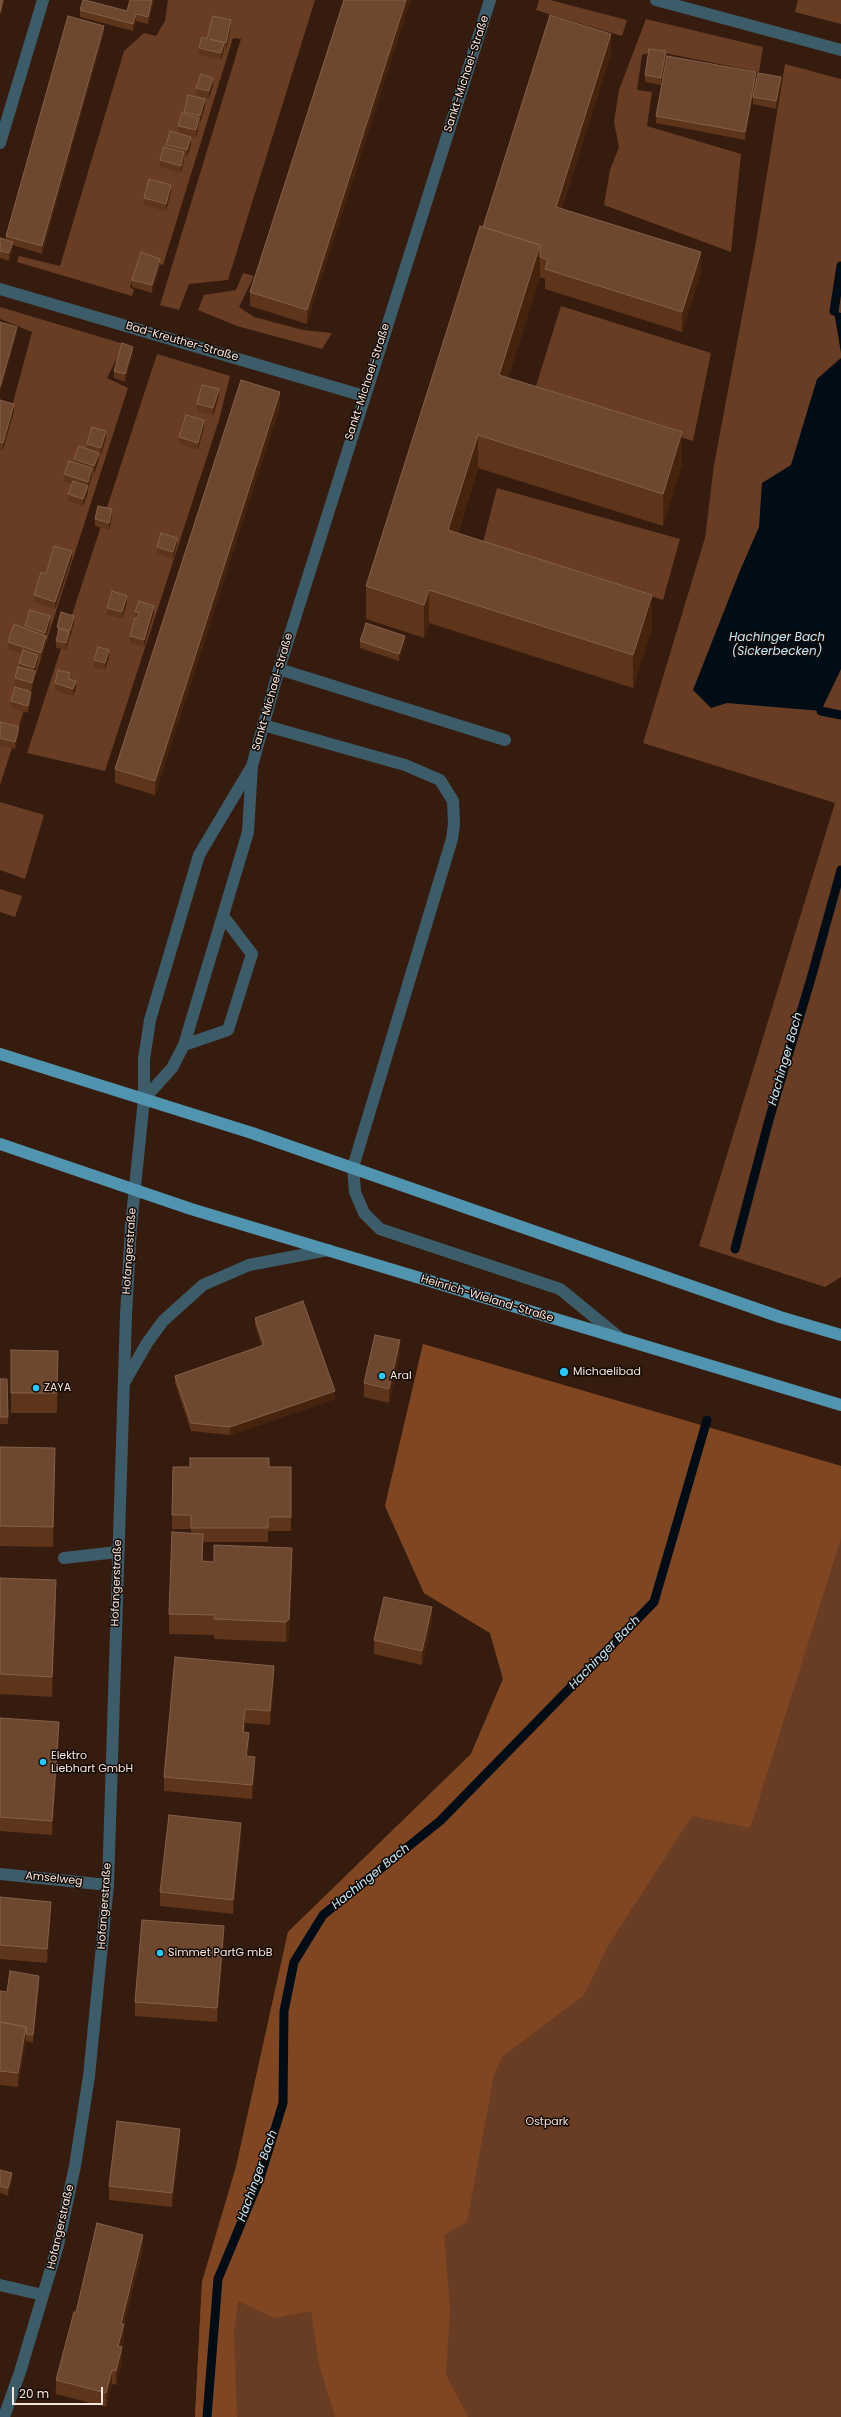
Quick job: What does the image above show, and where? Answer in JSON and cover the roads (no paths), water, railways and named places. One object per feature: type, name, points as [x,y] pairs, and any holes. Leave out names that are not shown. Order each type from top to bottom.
[{"type":"main road","points":[[0,1054],[353,1167],[669,1279],[780,1317],[841,1335]]},
{"type":"main road","name":"Heinrich-Wieland-Straße","points":[[0,1144],[134,1191],[622,1340],[841,1405]]},
{"type":"street","points":[[0,143],[43,0]]},
{"type":"street","name":"Sankt-Michael-Straße","points":[[144,1099],[172,1068],[184,1045],[248,832],[252,766],[279,669],[490,0]]},
{"type":"street","points":[[656,0],[841,50]]},
{"type":"street","name":"Bad-Kreuther-Straße","points":[[0,289],[364,396]]},
{"type":"street","points":[[279,669],[505,740]]},
{"type":"street","points":[[263,725],[405,765],[440,780],[453,801],[454,824],[452,839],[353,1167],[355,1192],[364,1213],[380,1229],[560,1289],[622,1340]]},
{"type":"street","name":"Sankt-Michael-Straße","points":[[134,1191],[144,1099],[144,1059],[150,1020],[200,855],[252,766]]},
{"type":"street","points":[[184,1045],[228,1030],[252,954],[223,916]]},
{"type":"street","name":"Hofangerstraße","points":[[4,2417],[20,2372],[58,2245],[72,2180],[89,2076],[108,1885],[124,1384],[134,1191]]},
{"type":"street","name":"Hofangerstraße","points":[[124,1384],[147,1343],[163,1321],[203,1285],[249,1265],[328,1250]]},
{"type":"street","points":[[64,1558],[118,1552]]},
{"type":"street","name":"Amselweg","points":[[0,1874],[108,1885]]},
{"type":"street","points":[[0,2285],[43,2295]]},
{"type":"water","points":[[834,311],[841,313],[841,353]]},
{"type":"water","name":"Hachinger Bach (Sickerbecken)","points":[[841,358],[841,669],[821,711],[727,703],[711,708],[693,690],[739,573],[759,527],[762,483],[791,465],[817,379]]},
{"type":"waterway","points":[[834,311],[841,266]]},
{"type":"waterway","name":"Hachinger Bach","points":[[821,711],[841,715]]},
{"type":"waterway","name":"Hachinger Bach","points":[[735,1249],[769,1120],[841,870]]},
{"type":"waterway","name":"Hachinger Bach","points":[[207,2417],[218,2279],[260,2178],[283,2103],[284,2011],[294,1962],[323,1915],[440,1821],[654,1602],[707,1420]]},
{"type":"place","name":"Michaelibad","points":[[564,1372]]},
{"type":"place","name":"Aral","points":[[382,1376]]},
{"type":"place","name":"ZAYA","points":[[36,1388]]},
{"type":"place","name":"Elektro Liebhart GmbH","points":[[43,1762]]},
{"type":"place","name":"Simmet PartG mbB","points":[[160,1953]]},
{"type":"park label","name":"Ostpark","points":[[547,2122]]}]
